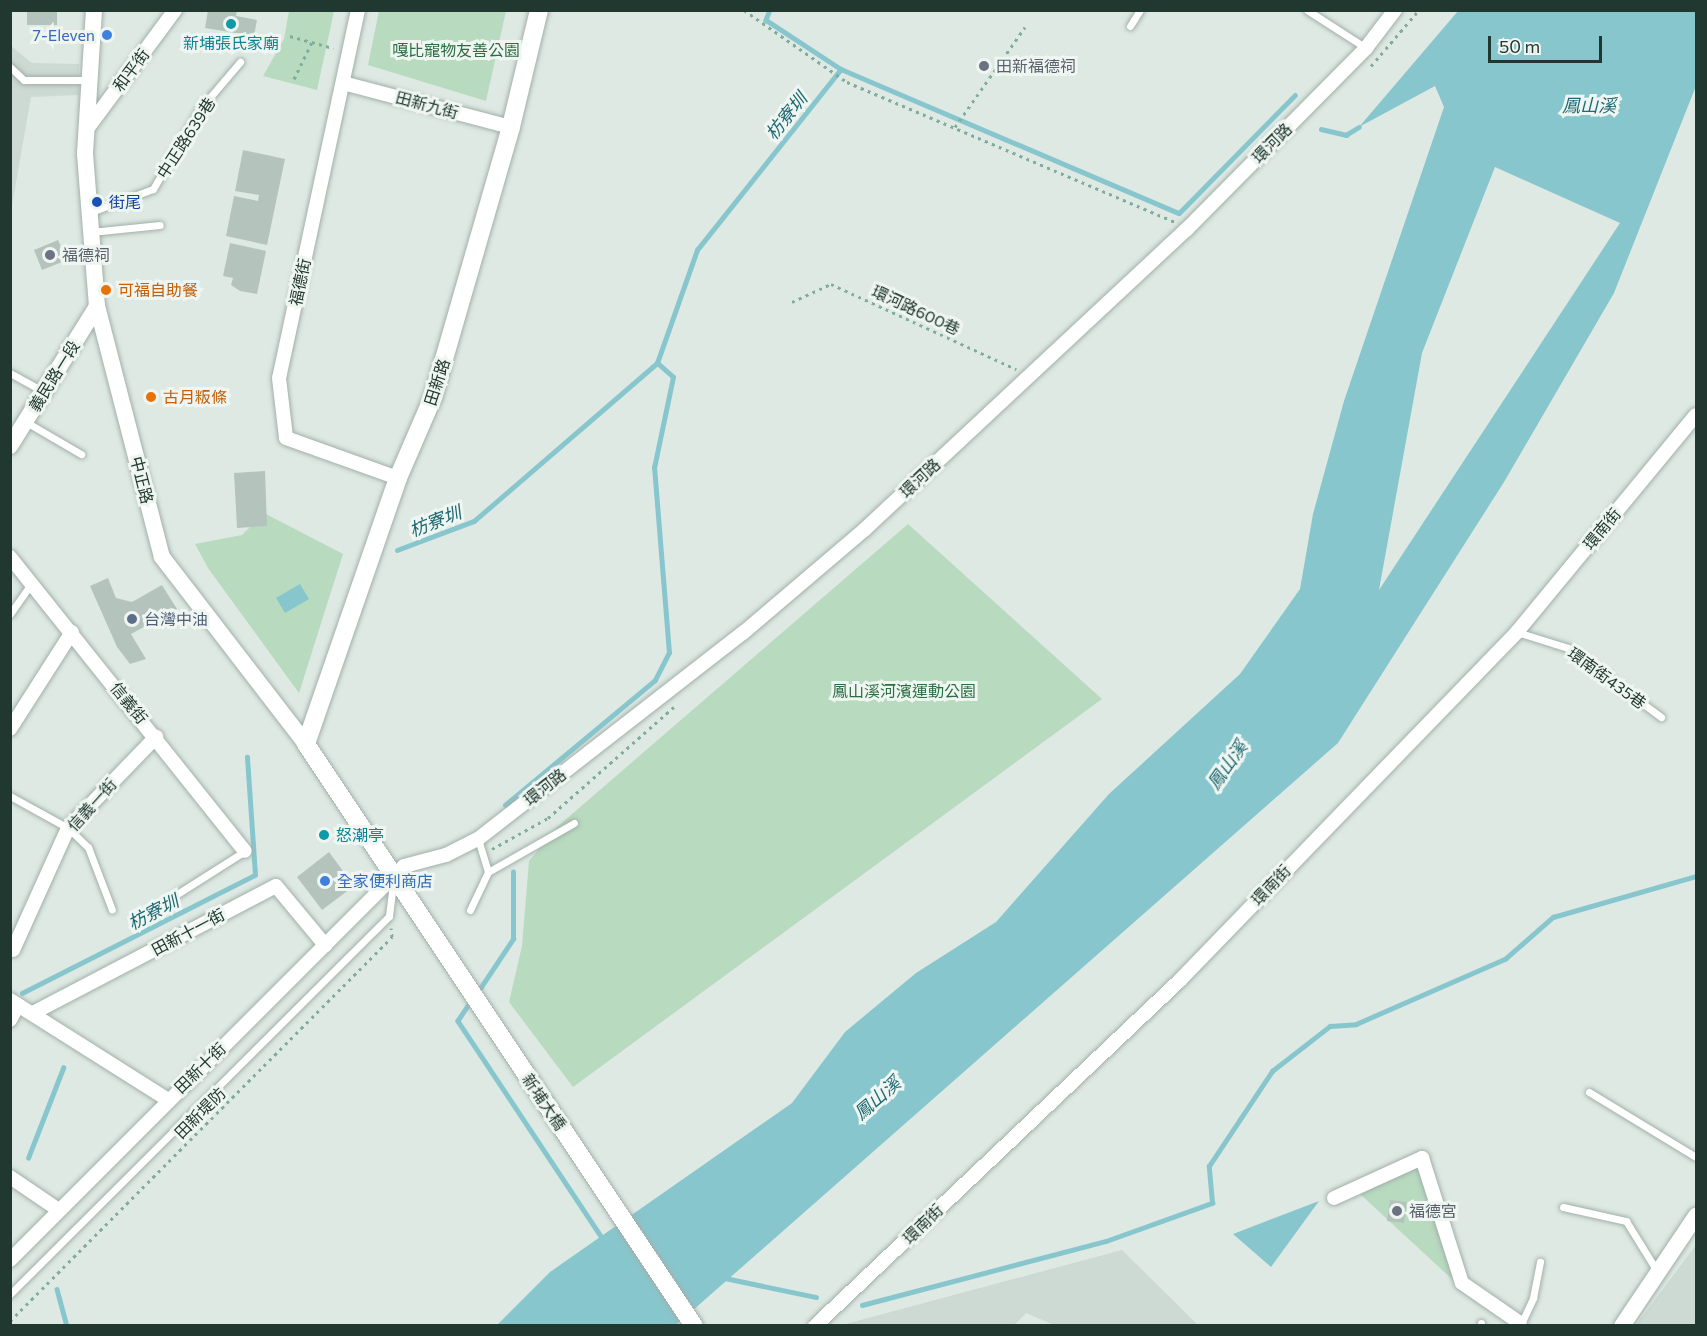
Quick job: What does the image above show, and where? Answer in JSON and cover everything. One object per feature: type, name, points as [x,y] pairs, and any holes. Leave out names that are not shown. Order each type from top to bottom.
[{"type":"main road","name":"田新路","points":[[306,744],[398,478],[433,398],[511,127],[539,10]]},
{"type":"main road","name":"中正路","points":[[306,744],[393,879]]},
{"type":"main road","name":"新埔大橋","points":[[393,879],[694,1326]]},
{"type":"street","name":"中正路","points":[[94,10],[87,129],[89,213],[97,306],[162,557],[306,744]]},
{"type":"street","name":"和平街","points":[[87,129],[175,10]]},
{"type":"street","name":"福德街","points":[[358,10],[279,378],[286,438],[398,478]]},
{"type":"street","name":"環河路","points":[[393,879],[404,866],[446,855],[478,839],[743,633],[865,530],[1186,230],[1366,48],[1395,10]]},
{"type":"street","name":"田新九街","points":[[343,83],[511,127]]},
{"type":"street","name":"義民路一段","points":[[10,446],[97,306]]},
{"type":"street","name":"環南街","points":[[815,1326],[1179,981],[1517,632],[1696,416]]},
{"type":"street","name":"信義街","points":[[10,557],[245,851]]},
{"type":"street","points":[[10,729],[72,632]]},
{"type":"street","name":"信義一街","points":[[13,950],[68,828],[156,737]]},
{"type":"street","name":"田新十街","points":[[10,1260],[57,1209],[393,879]]},
{"type":"street","name":"田新十一街","points":[[33,1014],[276,886],[326,945]]},
{"type":"street","points":[[10,1020],[14,1002],[168,1100]]},
{"type":"street","points":[[1334,1198],[1422,1158],[1462,1282],[1521,1324]]},
{"type":"street","points":[[10,1177],[57,1209]]},
{"type":"street","points":[[1622,1326],[1696,1216]]},
{"type":"lane","points":[[1130,26],[1140,10]]},
{"type":"lane","points":[[1307,10],[1366,48]]},
{"type":"lane","name":"中正路639巷","points":[[89,213],[153,189],[200,109],[240,62]]},
{"type":"lane","points":[[10,67],[24,81],[90,80]]},
{"type":"lane","points":[[91,232],[160,225]]},
{"type":"lane","points":[[10,372],[44,392]]},
{"type":"lane","points":[[26,422],[81,454]]},
{"type":"lane","points":[[10,614],[32,583]]},
{"type":"lane","name":"環南街435巷","points":[[1517,632],[1568,648],[1661,717]]},
{"type":"lane","points":[[10,796],[68,828],[87,847],[112,910]]},
{"type":"lane","points":[[470,910],[488,872],[574,823]]},
{"type":"lane","points":[[478,839],[488,872]]},
{"type":"lane","points":[[174,897],[245,851]]},
{"type":"lane","points":[[10,1294],[389,916],[393,879]]},
{"type":"lane","points":[[1589,1092],[1696,1157]]},
{"type":"lane","points":[[1563,1207],[1626,1221],[1658,1274]]},
{"type":"lane","points":[[1521,1324],[1533,1298],[1540,1262]]},
{"type":"path","points":[[744,10],[843,79],[1165,216],[1186,230]]},
{"type":"path","points":[[955,127],[1025,27]]},
{"type":"path","points":[[290,36],[333,48]]},
{"type":"path","points":[[294,79],[312,42]]},
{"type":"path","name":"環河路600巷","points":[[792,302],[831,284],[1031,376]]},
{"type":"path","name":"田新堤防","points":[[10,1321],[392,937],[389,916]]},
{"type":"shaded area","points":[[11,46],[32,63],[79,64],[79,95],[31,97],[11,211]]},
{"type":"shaded area","points":[[1696,1245],[1696,1325],[1636,1325]]},
{"type":"shaded area","points":[[1122,1250],[1198,1325],[1054,1325],[1026,1313],[1014,1325],[842,1325]]},
{"type":"green space","points":[[289,11],[334,11],[317,90],[263,76],[284,39]]},
{"type":"green space","name":"嘎比寵物友善公園","points":[[379,11],[506,11],[486,101],[368,65]]},
{"type":"green space","points":[[264,513],[343,554],[299,693],[208,568],[195,544],[242,535]]},
{"type":"green space","name":"鳳山溪河濱運動公園","points":[[908,524],[1102,699],[573,1087],[509,1002],[522,946],[529,861],[557,827]]},
{"type":"green space","points":[[1419,1166],[1454,1281],[1360,1194]]},
{"type":"water","name":"鳳山溪","points":[[1458,11],[1696,11],[1696,86],[1614,293],[1504,482],[1338,743],[676,1325],[496,1326],[550,1272],[792,1103],[845,1032],[916,973],[996,922],[1109,794],[1240,674],[1300,589],[1313,514],[1344,401],[1444,107],[1435,86],[1359,127]],"holes":[[[1495,167],[1620,223],[1379,590],[1422,353]]]},
{"type":"water","points":[[300,584],[309,599],[285,613],[276,598]]},
{"type":"water","points":[[1319,1201],[1271,1267],[1233,1234]]},
{"type":"building","points":[[27,10],[57,10],[57,25],[27,25]]},
{"type":"building","name":"新埔張氏家廟","points":[[208,10],[237,10],[236,16],[257,20],[254,36],[205,28]]},
{"type":"building","points":[[243,150],[285,159],[267,245],[226,236],[234,196],[258,201],[259,195],[235,191]]},
{"type":"building","name":"福德祠","points":[[58,240],[67,260],[42,270],[34,250]]},
{"type":"building","points":[[230,243],[266,251],[257,294],[240,291],[231,285],[233,278],[223,276]]},
{"type":"building","points":[[265,471],[267,526],[237,528],[234,473]]},
{"type":"building","name":"台灣中油","points":[[108,578],[116,598],[132,602],[162,585],[177,609],[131,634],[146,659],[130,664],[117,647],[90,586]]},
{"type":"building","name":"怒潮亭","points":[[324,831],[328,832],[328,840],[324,841],[320,840],[319,836],[320,832]]},
{"type":"building","name":"全家便利商店","points":[[329,852],[354,886],[322,910],[297,877]]},
{"type":"building","name":"福德宮","points":[[1390,1200],[1407,1202],[1404,1223],[1387,1221]]},
{"type":"waterway","name":"枋寮圳","points":[[770,10],[766,20],[841,69],[1179,213],[1295,95]]},
{"type":"waterway","name":"枋寮圳","points":[[397,550],[474,521],[657,363],[697,250],[841,69]]},
{"type":"waterway","name":"枋寮圳","points":[[1321,129],[1346,135],[1359,127]]},
{"type":"waterway","points":[[505,805],[655,680],[669,653],[654,468],[673,377],[657,363]]},
{"type":"waterway","name":"枋寮圳","points":[[22,993],[255,875],[247,757]]},
{"type":"waterway","points":[[477,993],[513,939],[513,872]]},
{"type":"waterway","points":[[862,1305],[1106,1241],[1212,1203],[1209,1166],[1272,1071],[1330,1026],[1356,1024],[1505,959],[1553,917],[1696,876]]},
{"type":"waterway","points":[[472,1000],[458,1021],[601,1236]]},
{"type":"waterway","points":[[28,1158],[63,1068]]},
{"type":"waterway","points":[[725,1278],[816,1297]]},
{"type":"waterway","points":[[57,1289],[67,1326]]},
{"type":"place","name":"新埔張氏家廟","points":[[231,24]]},
{"type":"place","name":"7-Eleven","points":[[107,35]]},
{"type":"place","name":"田新福德祠","points":[[984,66]]},
{"type":"place","name":"街尾","points":[[97,202]]},
{"type":"place","name":"福德祠","points":[[50,255]]},
{"type":"place","name":"可福自助餐","points":[[106,290]]},
{"type":"place","name":"古月粄條","points":[[151,397]]},
{"type":"place","name":"台灣中油","points":[[132,619]]},
{"type":"place","name":"怒潮亭","points":[[324,835]]},
{"type":"place","name":"全家便利商店","points":[[325,881]]},
{"type":"place","name":"福德宮","points":[[1397,1211]]}]
